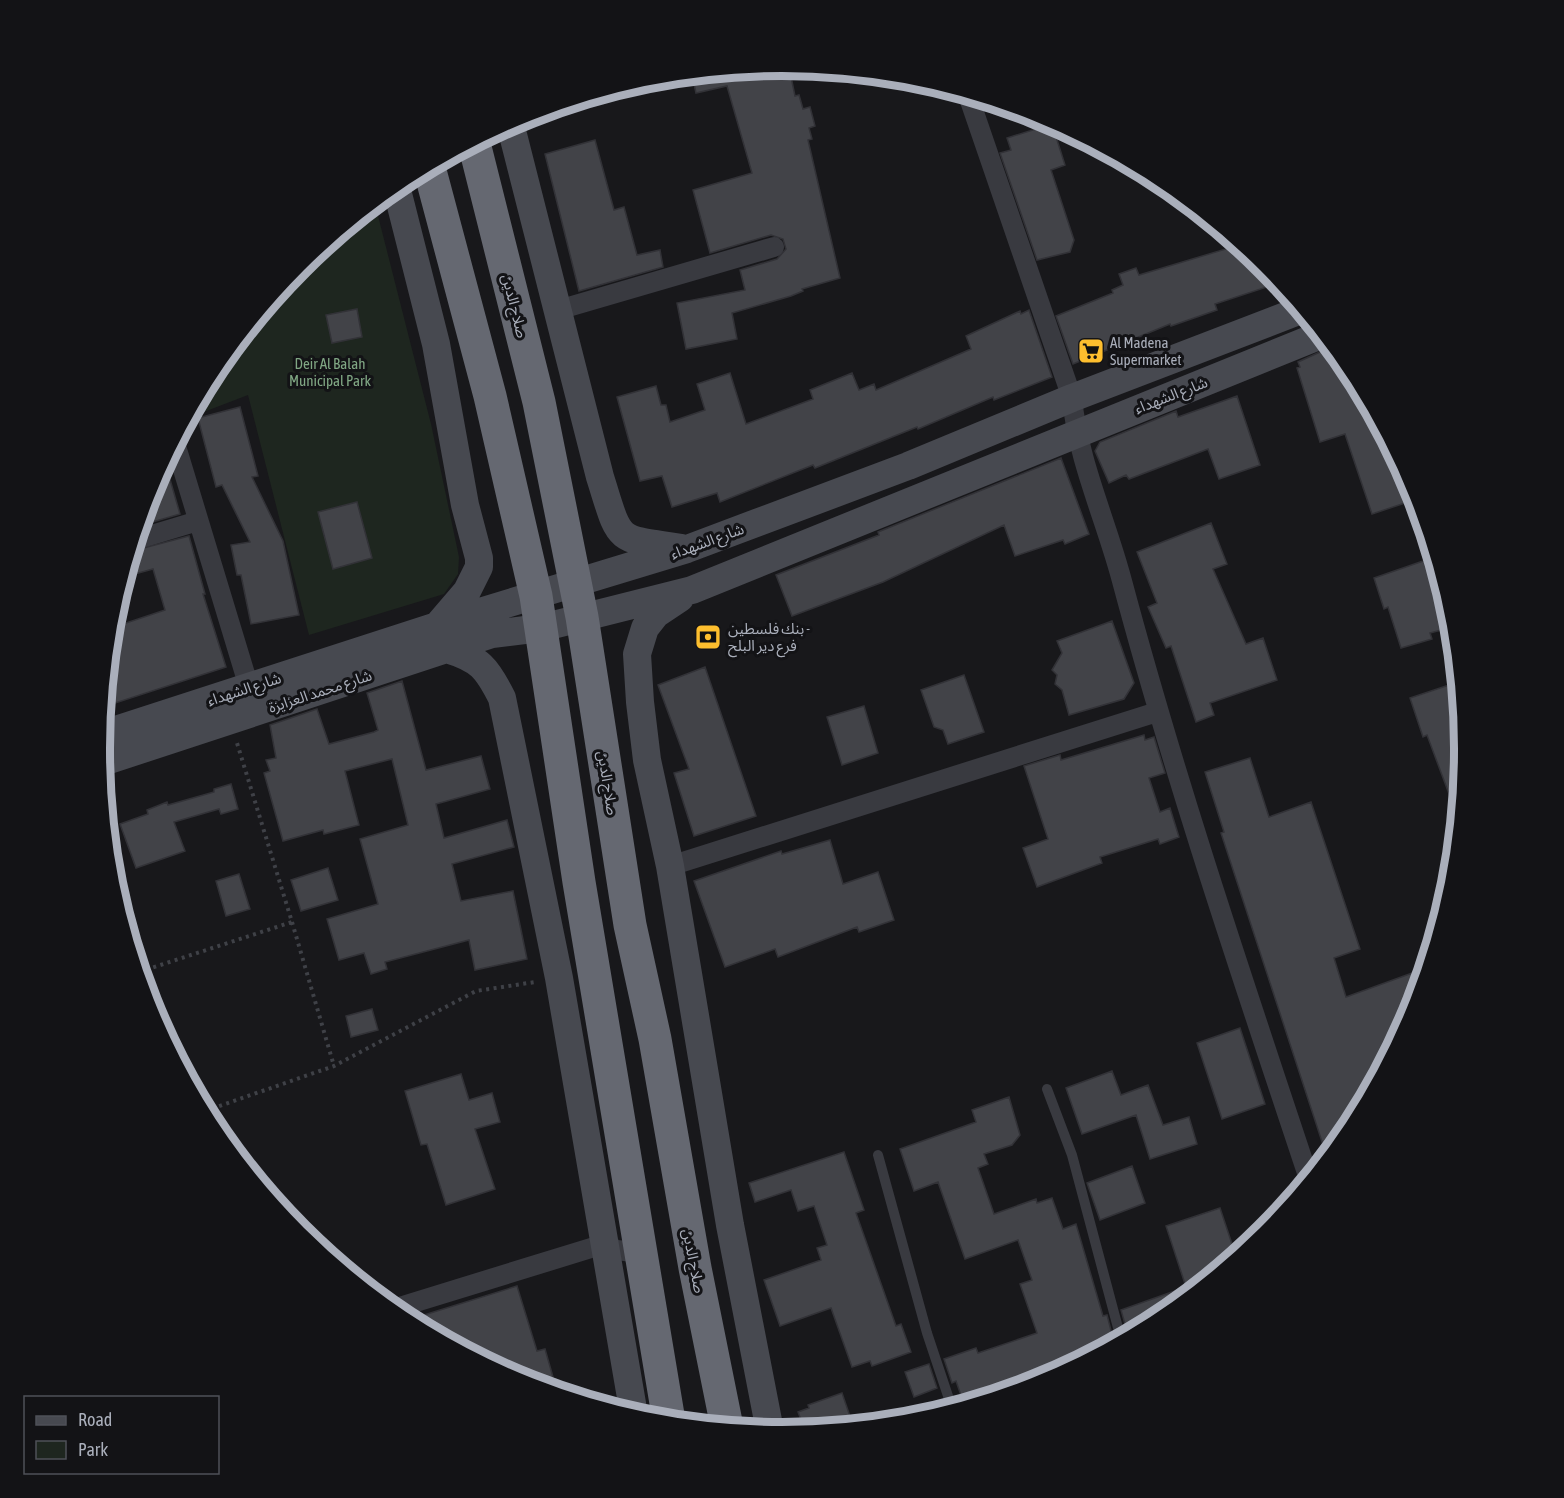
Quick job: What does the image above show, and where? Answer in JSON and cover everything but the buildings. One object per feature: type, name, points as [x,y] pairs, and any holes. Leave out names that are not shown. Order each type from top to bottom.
[{"type":"highway","name":"صلاح الدين","points":[[476,151],[539,402],[582,617],[630,925],[655,1039],[695,1268],[725,1419]]},
{"type":"highway","points":[[431,176],[490,396],[536,596],[567,808],[667,1412]]},
{"type":"main road","points":[[513,134],[600,477],[617,529],[631,541],[687,549]]},
{"type":"main road","points":[[399,197],[436,344],[465,505],[479,558],[479,567],[441,638],[483,666],[502,698],[559,978],[632,1405]]},
{"type":"main road","name":"شارع الشهداء","points":[[441,638],[536,596],[687,549],[908,466],[1072,398],[1294,313]]},
{"type":"main road","name":"شارع الشهداء","points":[[541,628],[692,590],[1076,432],[1314,338]]},
{"type":"main road","points":[[692,590],[656,614],[645,628],[637,654],[639,702],[647,760],[670,866],[728,1214],[768,1421]]},
{"type":"main road","name":"شارع محمد العزايزة","points":[[110,760],[230,722],[253,699],[441,638],[541,628]]},
{"type":"main road","name":"شارع الشهداء","points":[[110,733],[253,699]]},
{"type":"street","points":[[971,104],[1072,398],[1076,432],[1121,576],[1157,712],[1306,1170]]},
{"type":"street","points":[[558,310],[774,247]]},
{"type":"street","points":[[178,453],[253,699]]},
{"type":"street","points":[[144,537],[198,521]]},
{"type":"street","points":[[670,866],[1157,712]]},
{"type":"street","points":[[404,1305],[604,1244],[617,1250],[640,1253]]},
{"type":"lane","points":[[1047,1089],[1072,1155],[1119,1331]]},
{"type":"lane","points":[[878,1155],[927,1333],[950,1401]]},
{"type":"path","points":[[230,722],[334,1066]]},
{"type":"path","points":[[147,969],[292,922]]},
{"type":"path","points":[[214,1109],[334,1066],[476,991],[559,978]]},
{"type":"green space","name":"Deir Al Balah Municipal Park","points":[[377,212],[431,424],[459,557],[458,574],[444,594],[309,635],[248,395],[200,414],[223,375],[276,306],[306,273]]},
{"type":"place","name":"Al Madena Supermarket","points":[[1091,351]]},
{"type":"place","name":"بنك فلسطين - فرع دير البلح","points":[[708,637]]}]
